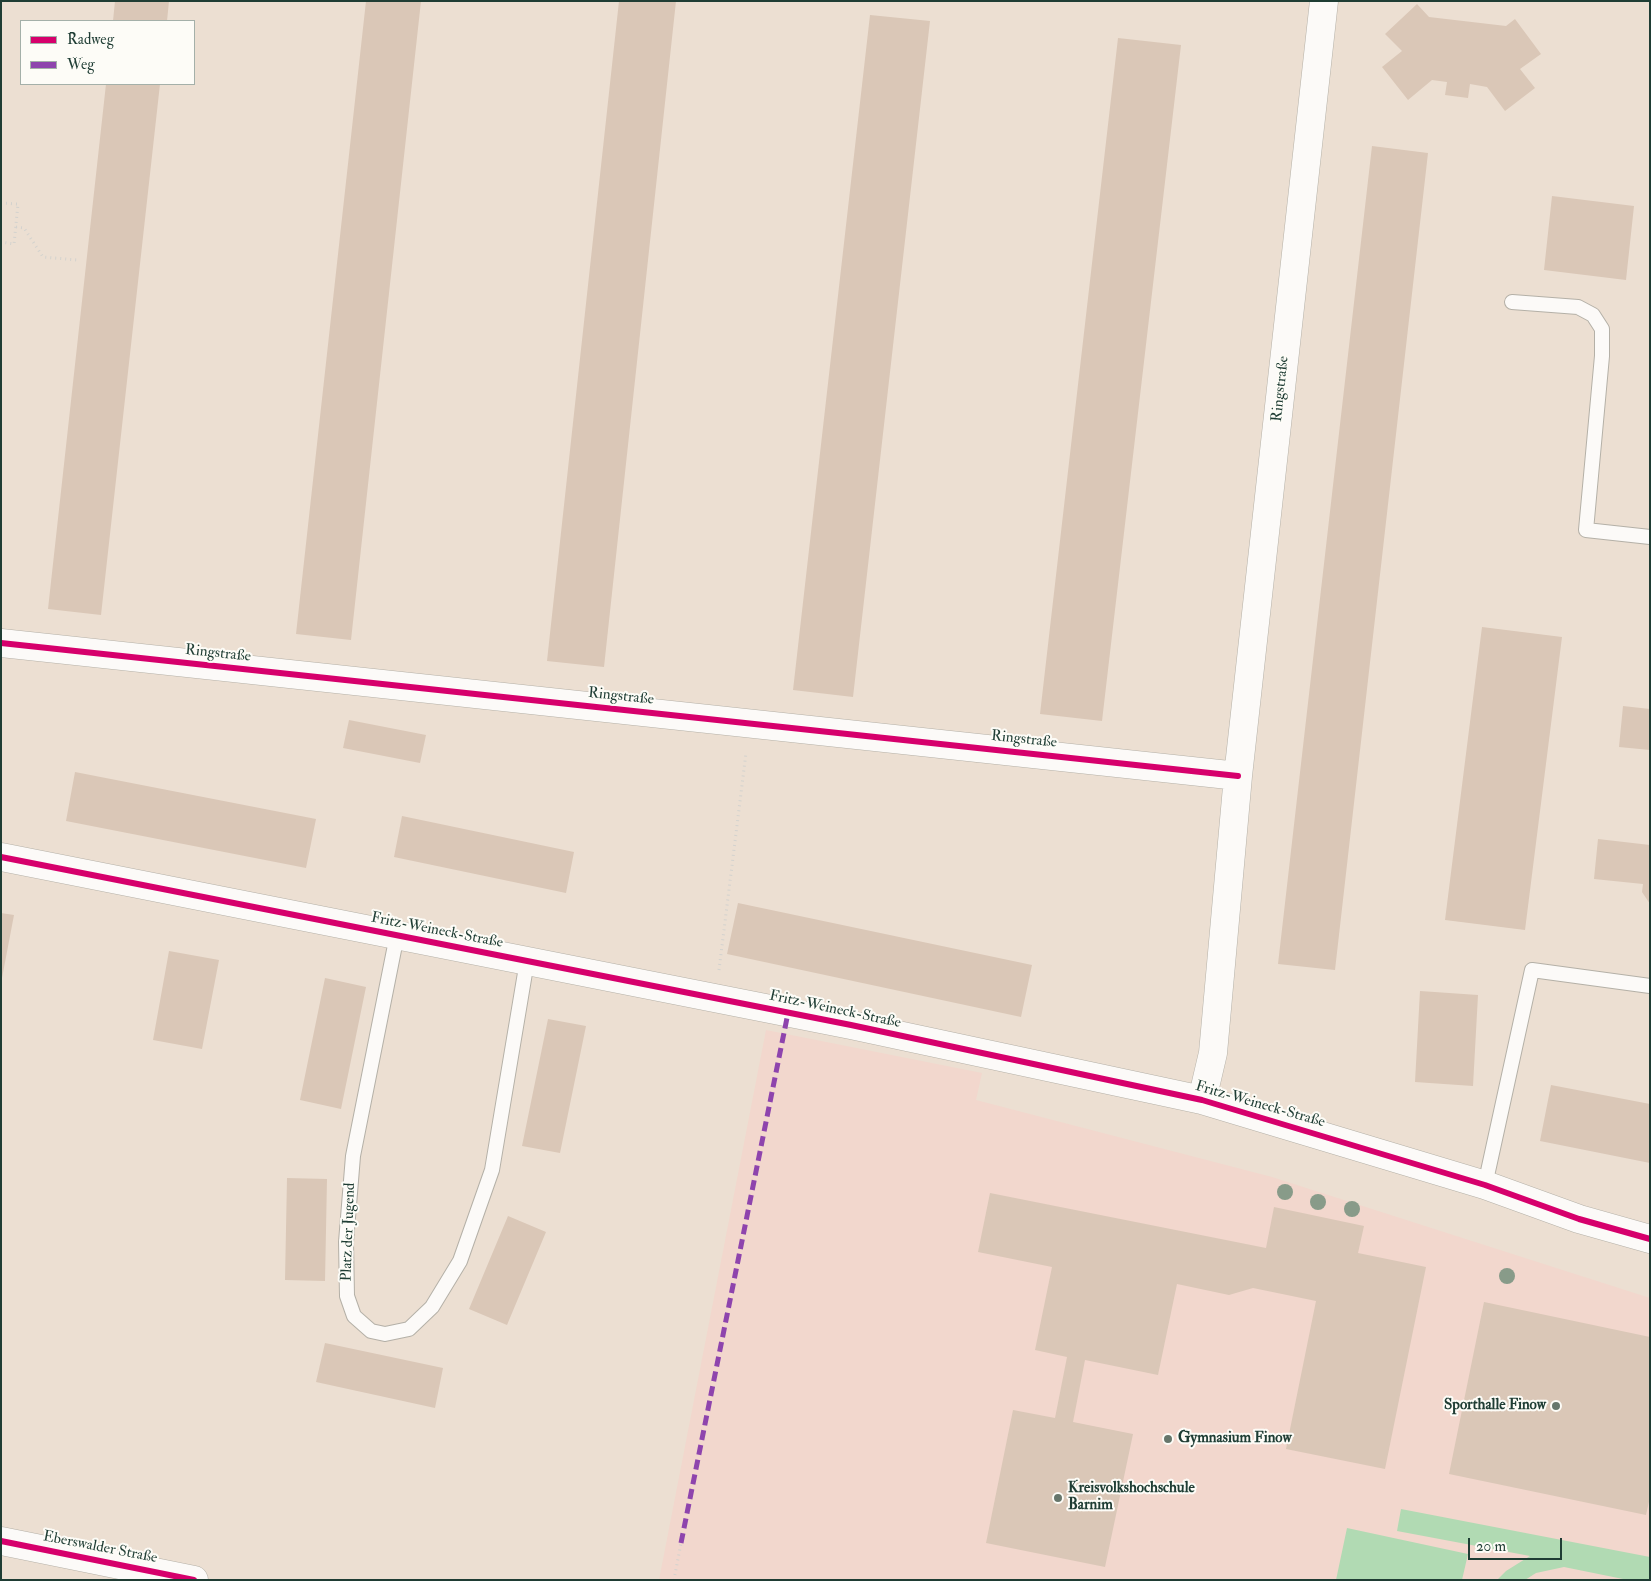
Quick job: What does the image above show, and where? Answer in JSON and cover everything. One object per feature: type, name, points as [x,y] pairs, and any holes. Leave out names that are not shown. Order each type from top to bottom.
[{"type":"street","name":"Ringstraße","points":[[1202,1100],[1213,1053],[1238,776],[1324,1]]},
{"type":"street","name":"Ringstraße","points":[[1,643],[1238,776]]},
{"type":"street","name":"Fritz-Weineck-Straße","points":[[1,857],[842,1024],[1202,1100],[1485,1185],[1579,1219],[1650,1239]]},
{"type":"street","name":"Eberswalder Straße","points":[[1,1541],[194,1580]]},
{"type":"lane","points":[[1512,302],[1578,307],[1593,315],[1602,329],[1602,356],[1586,530],[1650,537]]},
{"type":"lane","name":"Platz der Jugend","points":[[397,935],[353,1156],[346,1242],[347,1296],[354,1316],[371,1331],[385,1334],[409,1329],[432,1307],[460,1261],[492,1170],[527,961]]},
{"type":"lane","points":[[1485,1185],[1532,970],[1650,986]]},
{"type":"path","points":[[1,203],[18,204],[14,244],[1,242]]},
{"type":"path","points":[[16,227],[24,228],[43,257],[77,260]]},
{"type":"path","points":[[719,970],[748,744]]},
{"type":"path","points":[[674,1580],[681,1543]]},
{"type":"shaded area","name":"Gymnasium Finow","points":[[766,1030],[982,1073],[976,1100],[1272,1177],[1650,1298],[1650,1580],[659,1580]]},
{"type":"green space","points":[[1401,1509],[1650,1557],[1650,1580],[1628,1580],[1564,1567],[1536,1573],[1525,1580],[1497,1580],[1506,1571],[1530,1556],[1397,1531]]},
{"type":"green space","points":[[1347,1528],[1468,1554],[1462,1580],[1336,1580]]},
{"type":"building","points":[[115,1],[169,1],[167,20],[113,20]]},
{"type":"building","points":[[366,1],[421,1],[351,640],[296,634]]},
{"type":"building","points":[[619,1],[676,1],[604,667],[547,661]]},
{"type":"building","points":[[1417,4],[1429,17],[1506,26],[1515,19],[1541,54],[1520,69],[1535,88],[1505,111],[1487,87],[1470,84],[1468,98],[1445,95],[1447,82],[1432,80],[1408,100],[1382,67],[1402,51],[1385,34]]},
{"type":"building","points":[[870,15],[930,21],[853,697],[793,690]]},
{"type":"building","points":[[1118,38],[1181,45],[1102,721],[1040,714]]},
{"type":"building","points":[[106,85],[160,85],[101,615],[48,609]]},
{"type":"building","points":[[1372,146],[1428,153],[1335,970],[1278,964]]},
{"type":"building","points":[[1552,196],[1634,206],[1626,280],[1544,270]]},
{"type":"building","points":[[1482,627],[1562,637],[1525,930],[1445,920]]},
{"type":"building","points":[[1623,706],[1650,709],[1650,750],[1619,747]]},
{"type":"building","points":[[349,720],[426,735],[420,763],[343,748]]},
{"type":"building","points":[[75,772],[316,819],[306,868],[66,821]]},
{"type":"building","points":[[402,816],[574,852],[566,893],[394,857]]},
{"type":"building","points":[[1598,839],[1650,845],[1650,904],[1642,892],[1643,884],[1594,879]]},
{"type":"building","points":[[738,903],[1032,965],[1021,1017],[727,954]]},
{"type":"building","points":[[1,913],[14,915],[2,978],[1,978]]},
{"type":"building","points":[[169,951],[219,960],[202,1049],[153,1040]]},
{"type":"building","points":[[325,978],[366,987],[341,1109],[300,1100]]},
{"type":"building","points":[[1420,991],[1478,995],[1473,1086],[1415,1082]]},
{"type":"building","points":[[548,1019],[586,1026],[560,1153],[522,1146]]},
{"type":"building","points":[[1551,1085],[1650,1104],[1650,1163],[1540,1141]]},
{"type":"building","points":[[287,1178],[327,1179],[325,1281],[285,1280]]},
{"type":"building","points":[[990,1193],[1266,1248],[1274,1207],[1364,1226],[1358,1253],[1426,1267],[1385,1469],[1286,1449],[1316,1301],[1253,1288],[1229,1295],[1177,1284],[1158,1375],[1085,1360],[1073,1422],[1133,1434],[1105,1567],[986,1543],[1013,1410],[1055,1418],[1067,1357],[1035,1350],[1052,1267],[978,1252]]},
{"type":"building","points":[[508,1216],[546,1232],[507,1325],[469,1309]]},
{"type":"building","name":"Sporthalle Finow","points":[[1484,1302],[1650,1337],[1650,1497],[1646,1515],[1449,1474]]},
{"type":"building","points":[[325,1343],[443,1368],[435,1408],[316,1382]]},
{"type":"marked path","points":[[681,1543],[788,1013]]},
{"type":"cycle path","points":[[1,643],[1238,776]]},
{"type":"cycle path","points":[[1,857],[851,1025],[1202,1100],[1485,1185],[1579,1219],[1650,1239]]},
{"type":"cycle path","points":[[1,1541],[194,1580]]},
{"type":"place","name":"Sporthalle Finow","points":[[1556,1406]]},
{"type":"place","name":"Gymnasium Finow","points":[[1168,1439]]},
{"type":"place","name":"Kreisvolkshochschule Barnim","points":[[1058,1498]]}]
